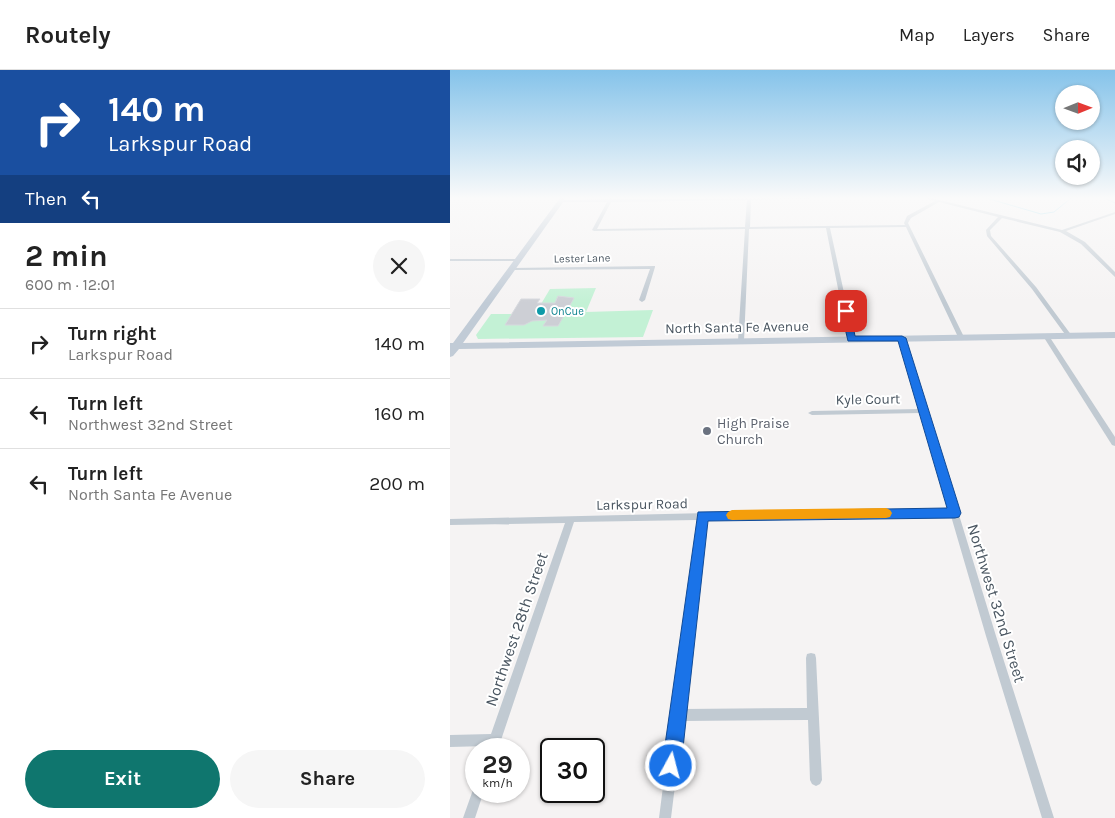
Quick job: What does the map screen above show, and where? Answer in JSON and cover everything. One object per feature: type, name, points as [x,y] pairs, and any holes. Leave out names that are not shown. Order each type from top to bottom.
[{"type":"main road","points":[[452,348],[538,233]]},
{"type":"main road","name":"North Santa Fe Avenue","points":[[452,348],[1115,335]]},
{"type":"street","points":[[741,341],[747,233]]},
{"type":"street","points":[[829,233],[852,339]]},
{"type":"street","points":[[911,233],[960,337]]},
{"type":"street","points":[[988,233],[989,236],[1034,288],[1069,336]]},
{"type":"street","points":[[1065,233],[1083,243],[1115,275]]},
{"type":"street","points":[[450,260],[519,260]]},
{"type":"street","name":"Lester Lane","points":[[512,269],[653,267],[642,300]]},
{"type":"street","points":[[1046,336],[1115,443]]},
{"type":"street","name":"Northwest 32nd Street","points":[[902,338],[990,636],[1048,818]]},
{"type":"street","name":"Kyle Court","points":[[812,413],[923,411]]},
{"type":"street","name":"Larkspur Road","points":[[450,522],[702,516],[955,513]]},
{"type":"street","points":[[665,818],[702,516]]},
{"type":"street","name":"Northwest 28th Street","points":[[496,738],[571,519]]},
{"type":"street","points":[[811,658],[816,780]]},
{"type":"street","points":[[678,715],[812,714]]},
{"type":"street","points":[[450,741],[465,742]]},
{"type":"street","points":[[469,818],[474,803]]},
{"type":"green space","points":[[596,288],[586,312],[653,310],[643,337],[478,339],[476,335],[491,314],[535,314],[550,289]]},
{"type":"building","name":"OnCue","points":[[558,296],[574,298],[558,326],[543,326],[547,320],[532,321],[524,325],[505,325],[521,299],[540,299],[537,303],[555,303]]},
{"type":"slow traffic","points":[[732,515],[886,513]]},
{"type":"place","name":"OnCue","points":[[541,311]]},
{"type":"place","name":"High Praise Church","points":[[707,431]]},
{"type":"route","points":[[671,766],[702,516],[955,513],[902,338],[852,339],[846,311]]}]
